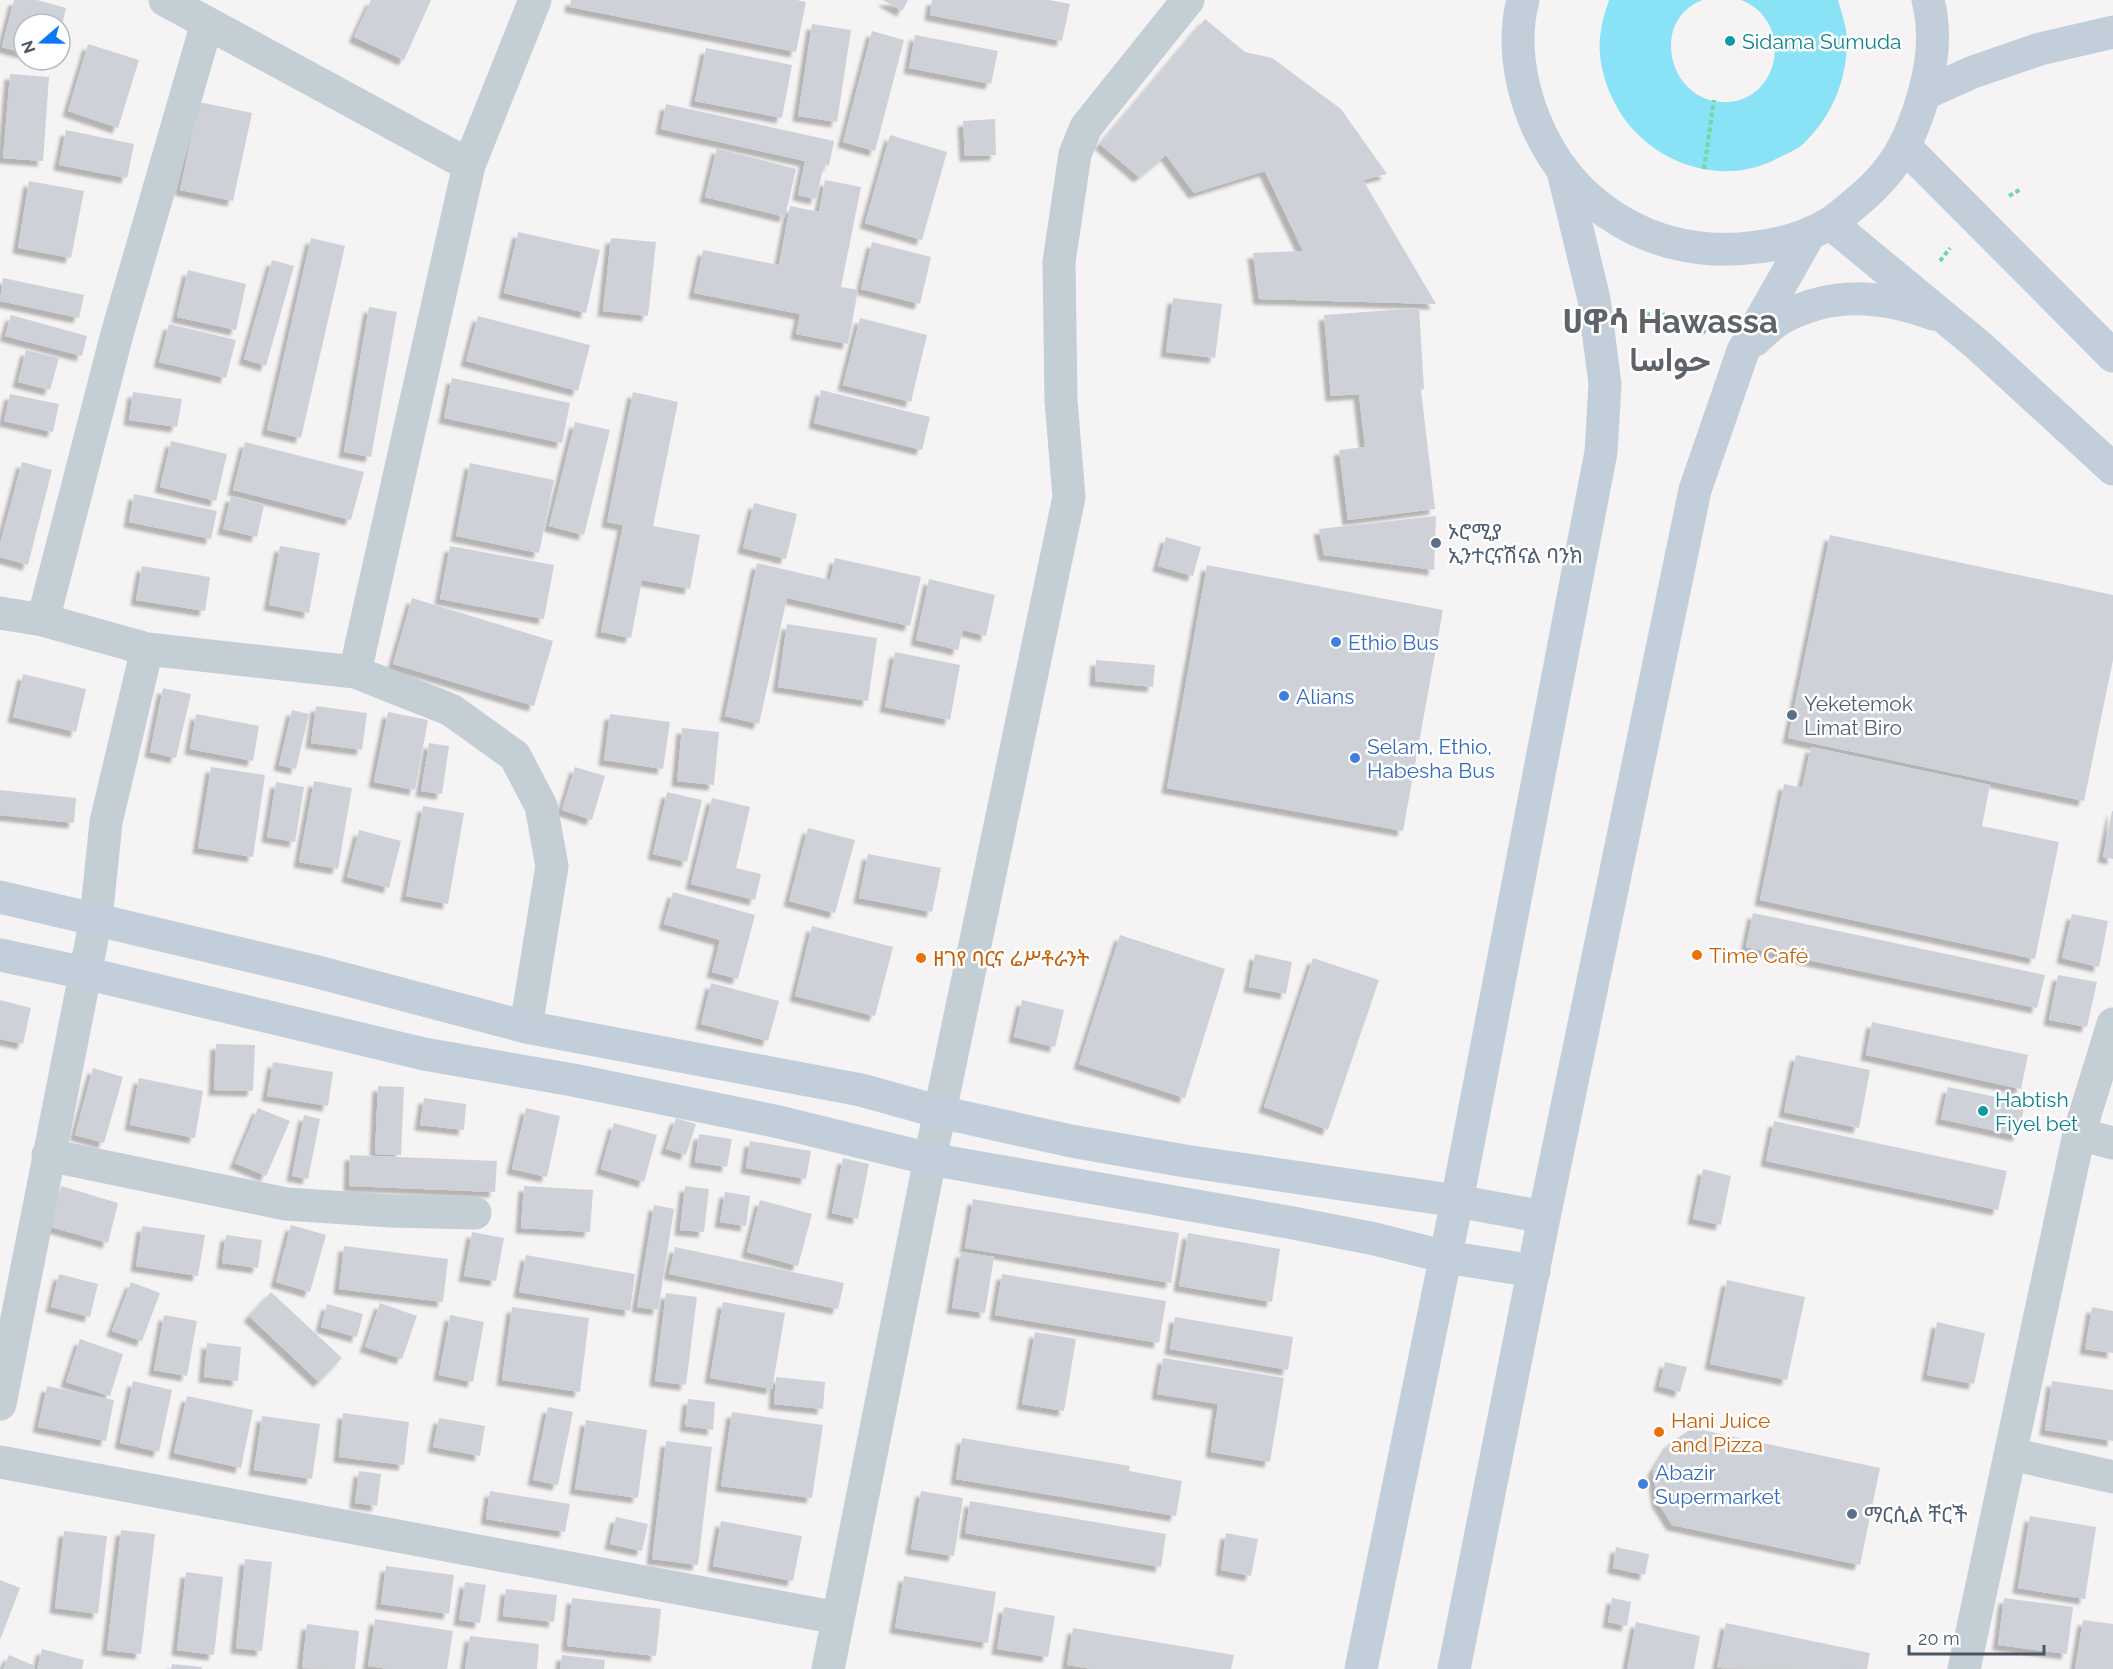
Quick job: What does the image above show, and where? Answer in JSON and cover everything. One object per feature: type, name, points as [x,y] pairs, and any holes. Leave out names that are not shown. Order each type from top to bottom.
[{"type":"main road","points":[[1518,4],[1518,53],[1525,96],[1540,135],[1563,171],[1590,200],[1622,222],[1658,239],[1695,249],[1735,250],[1773,245],[1820,228],[1873,190],[1905,147],[1926,93],[1932,53],[1931,11],[1928,0]]},
{"type":"main road","points":[[1926,93],[1973,72],[2040,48],[2113,32]]},
{"type":"main road","points":[[1905,147],[2113,357]]},
{"type":"main road","points":[[1361,1669],[1458,1201],[1601,452],[1605,384],[1594,299],[1563,171]]},
{"type":"main road","points":[[1820,228],[1916,293],[2113,469]]},
{"type":"main road","points":[[1454,1669],[1544,1217],[1695,490],[1743,351],[1820,228]]},
{"type":"main road","points":[[1743,351],[1778,320],[1835,299],[1880,299],[1911,306],[1947,319]]},
{"type":"main road","points":[[0,897],[314,971],[526,1028],[861,1090],[940,1112],[1071,1141],[1185,1161],[1458,1201],[1544,1217]]},
{"type":"main road","points":[[0,955],[424,1054],[573,1080],[768,1120],[930,1159],[1317,1228],[1375,1239],[1446,1257],[1534,1271]]},
{"type":"street","points":[[165,0],[469,165]]},
{"type":"street","points":[[355,672],[469,165],[535,0]]},
{"type":"street","points":[[828,1669],[930,1159],[1068,497],[1061,401],[1059,262],[1075,154],[1086,127],[1188,0]]},
{"type":"street","points":[[43,620],[117,334],[207,23]]},
{"type":"street","points":[[0,612],[43,620],[147,649],[355,672],[451,710],[515,756],[541,806],[552,866],[526,1028]]},
{"type":"street","points":[[0,1404],[96,919],[106,822],[147,649]]},
{"type":"street","points":[[1964,1669],[2079,1134],[2113,1024]]},
{"type":"street","points":[[2079,1134],[2113,1143]]},
{"type":"street","points":[[48,1155],[286,1204],[391,1211],[475,1213]]},
{"type":"street","points":[[2010,1454],[2113,1477]]},
{"type":"street","points":[[0,1462],[838,1618]]},
{"type":"path","points":[[1704,168],[1714,100]]},
{"type":"path","points":[[1916,293],[1948,250],[1976,218],[2021,189]]},
{"type":"path","points":[[1596,314],[1671,315],[1743,351]]},
{"type":"water","points":[[1609,0],[1703,0],[1687,9],[1676,23],[1671,39],[1672,57],[1678,73],[1688,87],[1703,97],[1722,102],[1742,99],[1757,90],[1768,77],[1774,60],[1774,42],[1769,25],[1758,11],[1741,0],[1838,0],[1847,40],[1844,69],[1836,97],[1822,122],[1800,147],[1754,168],[1729,171],[1704,169],[1680,162],[1658,151],[1638,135],[1622,116],[1610,93],[1600,54],[1602,23]]},
{"type":"building","points":[[14,0],[37,0],[66,8],[65,12],[12,12],[12,50],[2,47]]},
{"type":"building","points":[[371,0],[431,0],[404,60],[354,37]]},
{"type":"building","points":[[571,0],[797,0],[806,2],[796,52],[570,7]]},
{"type":"building","points":[[883,0],[908,0],[902,11]]},
{"type":"building","points":[[932,0],[1049,0],[1070,4],[1062,41],[930,15]]},
{"type":"building","points":[[1205,19],[1245,52],[1272,58],[1341,109],[1387,174],[1363,180],[1436,304],[1259,299],[1253,253],[1303,251],[1265,171],[1194,193],[1166,155],[1139,177],[1100,144]]},
{"type":"building","points":[[812,24],[851,30],[837,122],[798,116]]},
{"type":"building","points":[[872,31],[904,40],[875,151],[843,142]]},
{"type":"building","points":[[915,35],[998,51],[991,84],[909,68]]},
{"type":"building","points":[[88,44],[139,60],[118,128],[68,111]]},
{"type":"building","points":[[706,48],[792,65],[782,118],[695,101]]},
{"type":"building","points":[[10,74],[49,77],[43,161],[3,158]]},
{"type":"building","points":[[199,102],[252,113],[233,201],[180,190]]},
{"type":"building","points":[[666,104],[834,141],[829,166],[824,164],[816,199],[798,195],[805,161],[661,129]]},
{"type":"building","points":[[995,119],[996,155],[965,156],[963,121]]},
{"type":"building","points":[[66,130],[134,144],[127,178],[59,165]]},
{"type":"building","points":[[890,135],[947,152],[922,240],[865,223]]},
{"type":"building","points":[[717,148],[796,169],[785,217],[705,197]]},
{"type":"building","points":[[825,180],[861,187],[841,287],[858,290],[848,344],[796,334],[800,314],[694,293],[703,250],[779,265],[790,206],[819,212]]},
{"type":"building","points":[[29,181],[84,191],[71,258],[18,248]]},
{"type":"building","points":[[518,232],[600,250],[586,313],[504,293]]},
{"type":"building","points":[[311,238],[345,246],[301,438],[267,430]]},
{"type":"building","points":[[611,238],[656,242],[648,316],[603,311]]},
{"type":"building","points":[[872,242],[931,257],[920,304],[861,289]]},
{"type":"building","points":[[272,260],[294,266],[266,366],[244,359]]},
{"type":"building","points":[[188,270],[246,284],[236,330],[177,317]]},
{"type":"building","points":[[3,278],[84,295],[79,318],[0,301]]},
{"type":"building","points":[[1173,298],[1222,304],[1215,358],[1166,352]]},
{"type":"building","points":[[369,307],[397,312],[371,457],[344,452]]},
{"type":"building","points":[[1419,308],[1424,389],[1421,390],[1435,509],[1348,520],[1339,450],[1365,447],[1359,394],[1331,396],[1324,315]]},
{"type":"building","points":[[11,315],[87,336],[82,356],[5,336]]},
{"type":"building","points":[[478,316],[590,345],[578,391],[466,361]]},
{"type":"building","points":[[860,318],[927,335],[911,402],[843,385]]},
{"type":"building","points":[[169,324],[236,340],[226,378],[159,362]]},
{"type":"building","points":[[26,350],[59,358],[50,390],[18,382]]},
{"type":"building","points":[[452,378],[570,403],[562,443],[444,418]]},
{"type":"building","points":[[821,390],[930,417],[922,450],[814,423]]},
{"type":"building","points":[[133,392],[182,399],[177,427],[129,420]]},
{"type":"building","points":[[633,392],[678,402],[653,526],[700,535],[690,589],[642,580],[631,638],[601,632],[623,525],[607,522]]},
{"type":"building","points":[[10,394],[59,404],[53,432],[4,421]]},
{"type":"building","points":[[575,422],[610,430],[584,535],[549,526]]},
{"type":"building","points":[[171,441],[227,454],[216,501],[160,487]]},
{"type":"building","points":[[245,442],[364,472],[351,520],[233,490]]},
{"type":"building","points":[[22,462],[52,470],[28,565],[0,557],[0,544]]},
{"type":"building","points":[[470,463],[554,480],[539,553],[456,536]]},
{"type":"building","points":[[134,494],[217,511],[211,539],[129,522]]},
{"type":"building","points":[[231,496],[264,505],[257,537],[223,529]]},
{"type":"building","points":[[754,503],[797,514],[786,559],[743,548]]},
{"type":"building","points":[[1436,516],[1434,570],[1324,555],[1319,529]]},
{"type":"building","points":[[1830,535],[2113,595],[2113,660],[2084,801],[1788,738]]},
{"type":"building","points":[[1166,537],[1201,547],[1193,576],[1158,566]]},
{"type":"building","points":[[280,546],[320,553],[309,613],[269,605]]},
{"type":"building","points":[[450,546],[554,565],[544,619],[440,599]]},
{"type":"building","points":[[835,558],[921,577],[910,626],[787,598],[759,724],[725,716],[757,563],[830,580]]},
{"type":"building","points":[[1207,565],[1443,610],[1403,831],[1167,788]]},
{"type":"building","points":[[142,566],[210,577],[205,611],[136,600]]},
{"type":"building","points":[[929,579],[995,595],[986,636],[963,630],[958,650],[916,640]]},
{"type":"building","points":[[412,598],[553,641],[534,706],[393,664]]},
{"type":"building","points":[[787,624],[877,638],[868,701],[778,687]]},
{"type":"building","points":[[895,652],[960,665],[950,720],[885,707]]},
{"type":"building","points":[[1096,660],[1155,665],[1153,687],[1095,681]]},
{"type":"building","points":[[23,674],[86,689],[76,732],[13,717]]},
{"type":"building","points":[[163,688],[191,694],[176,758],[150,752]]},
{"type":"building","points":[[316,706],[367,713],[362,750],[311,743]]},
{"type":"building","points":[[292,710],[309,714],[296,769],[279,765]]},
{"type":"building","points":[[388,712],[428,720],[415,790],[374,782]]},
{"type":"building","points":[[196,714],[259,726],[253,761],[190,749]]},
{"type":"building","points":[[610,714],[670,722],[663,769],[604,760]]},
{"type":"building","points":[[682,728],[719,732],[714,785],[677,781]]},
{"type":"building","points":[[429,743],[449,746],[442,794],[421,791]]},
{"type":"building","points":[[1811,747],[1990,785],[1982,826],[2059,842],[2035,959],[1760,900],[1784,784],[1802,788]]},
{"type":"building","points":[[211,767],[265,775],[253,857],[198,848]]},
{"type":"building","points":[[575,767],[605,776],[592,820],[562,810]]},
{"type":"building","points":[[314,781],[352,788],[338,869],[299,862]]},
{"type":"building","points":[[276,782],[304,787],[295,842],[267,837]]},
{"type":"building","points":[[0,790],[76,798],[74,823],[0,815]]},
{"type":"building","points":[[667,792],[702,800],[687,862],[653,854]]},
{"type":"building","points":[[712,798],[750,807],[736,868],[761,874],[755,900],[691,884]]},
{"type":"building","points":[[423,806],[464,813],[448,904],[406,896]]},
{"type":"building","points":[[2113,811],[2113,859],[2103,857]]},
{"type":"building","points":[[808,828],[855,840],[835,913],[789,901]]},
{"type":"building","points":[[359,830],[401,841],[389,888],[347,877]]},
{"type":"building","points":[[868,854],[941,868],[932,912],[859,898]]},
{"type":"building","points":[[673,892],[755,915],[738,979],[712,972],[720,940],[664,924]]},
{"type":"building","points":[[1753,913],[2045,975],[2037,1008],[1746,947]]},
{"type":"building","points":[[2072,914],[2108,921],[2099,967],[2062,958]]},
{"type":"building","points":[[812,926],[893,947],[875,1016],[795,996]]},
{"type":"building","points":[[1120,935],[1225,969],[1185,1098],[1079,1064]]},
{"type":"building","points":[[1255,954],[1292,962],[1286,994],[1249,987]]},
{"type":"building","points":[[1313,958],[1379,980],[1328,1130],[1264,1107]]},
{"type":"building","points":[[2058,975],[2097,982],[2087,1027],[2049,1020]]},
{"type":"building","points":[[711,983],[779,1001],[768,1041],[701,1024]]},
{"type":"building","points":[[0,1000],[31,1008],[23,1044],[0,1039]]},
{"type":"building","points":[[1022,1000],[1064,1010],[1055,1047],[1014,1037]]},
{"type":"building","points":[[1872,1022],[2028,1055],[2021,1089],[1866,1055]]},
{"type":"building","points":[[216,1044],[255,1045],[253,1091],[214,1090]]},
{"type":"building","points":[[1796,1055],[1870,1070],[1859,1128],[1784,1112]]},
{"type":"building","points":[[273,1062],[333,1072],[328,1106],[267,1096]]},
{"type":"building","points":[[93,1068],[123,1077],[104,1143],[75,1135]]},
{"type":"building","points":[[139,1078],[203,1091],[195,1138],[130,1125]]},
{"type":"building","points":[[378,1086],[404,1087],[401,1155],[375,1154]]},
{"type":"building","name":"Habtish Fiyel bet","points":[[1948,1087],[2025,1103],[2018,1136],[1941,1119]]},
{"type":"building","points":[[424,1098],[466,1104],[464,1130],[420,1125]]},
{"type":"building","points":[[258,1108],[290,1121],[266,1176],[235,1163]]},
{"type":"building","points":[[526,1108],[560,1116],[547,1177],[512,1169]]},
{"type":"building","points":[[304,1115],[320,1119],[308,1179],[292,1176]]},
{"type":"building","points":[[676,1118],[696,1124],[686,1155],[666,1149]]},
{"type":"building","points":[[1774,1121],[2007,1171],[1998,1210],[1766,1161]]},
{"type":"building","points":[[614,1123],[657,1135],[644,1182],[601,1169]]},
{"type":"building","points":[[699,1134],[732,1139],[727,1167],[695,1162]]},
{"type":"building","points":[[750,1141],[811,1151],[806,1179],[746,1168]]},
{"type":"building","points":[[350,1155],[497,1161],[495,1192],[349,1186]]},
{"type":"building","points":[[843,1158],[869,1164],[858,1219],[832,1213]]},
{"type":"building","points":[[1703,1169],[1731,1176],[1721,1225],[1693,1219]]},
{"type":"building","points":[[61,1186],[118,1203],[108,1243],[51,1227]]},
{"type":"building","points":[[524,1186],[593,1190],[590,1232],[521,1228]]},
{"type":"building","points":[[685,1186],[709,1189],[704,1232],[680,1230]]},
{"type":"building","points":[[725,1192],[750,1196],[746,1226],[720,1222]]},
{"type":"building","points":[[973,1199],[1179,1233],[1171,1283],[965,1248]]},
{"type":"building","points":[[760,1200],[812,1214],[798,1266],[747,1252]]},
{"type":"building","points":[[654,1205],[674,1209],[658,1310],[637,1307]]},
{"type":"building","points":[[291,1225],[326,1235],[310,1292],[276,1282]]},
{"type":"building","points":[[142,1226],[205,1235],[198,1276],[136,1266]]},
{"type":"building","points":[[472,1232],[504,1238],[496,1281],[464,1276]]},
{"type":"building","points":[[1188,1233],[1280,1249],[1272,1302],[1179,1286]]},
{"type":"building","points":[[226,1235],[262,1240],[258,1268],[222,1263]]},
{"type":"building","points":[[344,1246],[448,1259],[443,1302],[339,1289]]},
{"type":"building","points":[[675,1247],[844,1283],[838,1309],[669,1274]]},
{"type":"building","points":[[961,1252],[994,1257],[985,1313],[952,1308]]},
{"type":"building","points":[[526,1255],[635,1274],[630,1311],[519,1292]]},
{"type":"building","points":[[59,1274],[98,1284],[90,1317],[51,1307]]},
{"type":"building","points":[[1002,1274],[1166,1301],[1159,1343],[995,1315]]},
{"type":"building","points":[[1727,1280],[1805,1297],[1787,1380],[1710,1364]]},
{"type":"building","points":[[131,1282],[160,1293],[142,1341],[112,1331]]},
{"type":"building","points":[[271,1292],[342,1358],[319,1382],[249,1316]]},
{"type":"building","points":[[666,1293],[697,1297],[686,1385],[655,1381]]},
{"type":"building","points":[[723,1302],[785,1313],[772,1389],[710,1378]]},
{"type":"building","points":[[380,1303],[417,1316],[402,1359],[365,1347]]},
{"type":"building","points":[[327,1304],[363,1314],[357,1337],[321,1327]]},
{"type":"building","points":[[512,1307],[589,1318],[580,1392],[502,1380]]},
{"type":"building","points":[[2092,1307],[2113,1311],[2113,1353],[2085,1349]]},
{"type":"building","points":[[164,1315],[197,1321],[187,1376],[154,1370]]},
{"type":"building","points":[[450,1315],[484,1322],[473,1382],[439,1375]]},
{"type":"building","points":[[1175,1317],[1293,1337],[1288,1370],[1170,1349]]},
{"type":"building","points":[[1937,1322],[1985,1333],[1974,1384],[1927,1375]]},
{"type":"building","points":[[1035,1332],[1076,1339],[1064,1411],[1022,1404]]},
{"type":"building","points":[[80,1339],[123,1354],[110,1396],[66,1382]]},
{"type":"building","points":[[207,1343],[241,1347],[238,1381],[204,1377]]},
{"type":"building","points":[[1163,1358],[1284,1378],[1270,1462],[1211,1452],[1218,1404],[1157,1394]]},
{"type":"building","points":[[1665,1362],[1687,1367],[1680,1392],[1659,1386]]},
{"type":"building","points":[[776,1377],[825,1382],[823,1409],[774,1404]]},
{"type":"building","points":[[133,1381],[172,1390],[159,1452],[120,1443]]},
{"type":"building","points":[[2052,1381],[2113,1390],[2113,1441],[2045,1430]]},
{"type":"building","points":[[47,1386],[114,1400],[106,1441],[38,1427]]},
{"type":"building","points":[[187,1396],[253,1410],[241,1468],[174,1453]]},
{"type":"building","points":[[688,1399],[715,1402],[713,1430],[685,1426]]},
{"type":"building","points":[[548,1407],[573,1412],[558,1485],[533,1480]]},
{"type":"building","points":[[732,1412],[823,1425],[812,1498],[721,1486]]},
{"type":"building","points":[[343,1413],[409,1422],[404,1465],[339,1457]]},
{"type":"building","points":[[262,1416],[320,1424],[312,1479],[254,1470]]},
{"type":"building","points":[[439,1418],[485,1426],[480,1456],[433,1447]]},
{"type":"building","points":[[586,1420],[647,1430],[638,1498],[575,1489]]},
{"type":"building","points":[[1693,1428],[1880,1468],[1860,1565],[1672,1525],[1657,1501],[1653,1470],[1670,1443]]},
{"type":"building","points":[[962,1438],[1130,1466],[1129,1471],[1182,1481],[1176,1516],[956,1479]]},
{"type":"building","points":[[666,1441],[712,1447],[698,1565],[652,1559]]},
{"type":"building","points":[[359,1471],[381,1474],[377,1506],[355,1503]]},
{"type":"building","points":[[490,1491],[570,1504],[565,1532],[486,1519]]},
{"type":"building","points":[[921,1491],[963,1498],[954,1556],[911,1549]]},
{"type":"building","points":[[970,1501],[1166,1534],[1161,1567],[965,1533]]},
{"type":"building","points":[[2030,1516],[2096,1527],[2085,1599],[2018,1588]]},
{"type":"building","points":[[616,1517],[648,1524],[642,1551],[610,1544]]},
{"type":"building","points":[[721,1521],[802,1536],[793,1581],[713,1566]]},
{"type":"building","points":[[121,1530],[155,1534],[141,1654],[107,1650]]},
{"type":"building","points":[[64,1531],[107,1536],[98,1614],[55,1608]]},
{"type":"building","points":[[1226,1533],[1258,1539],[1251,1576],[1221,1570]]},
{"type":"building","points":[[1616,1547],[1649,1554],[1645,1575],[1613,1568]]},
{"type":"building","points":[[245,1559],[272,1562],[262,1651],[236,1648]]},
{"type":"building","points":[[386,1566],[454,1575],[449,1614],[381,1604]]},
{"type":"building","points":[[186,1572],[223,1577],[214,1655],[177,1650]]},
{"type":"building","points":[[904,1576],[996,1592],[988,1643],[895,1628]]},
{"type":"building","points":[[0,1580],[20,1588],[0,1640]]},
{"type":"building","points":[[465,1582],[486,1585],[480,1623],[459,1620]]},
{"type":"building","points":[[506,1589],[557,1595],[554,1622],[503,1616]]},
{"type":"building","points":[[572,1598],[661,1609],[656,1656],[567,1646]]},
{"type":"building","points":[[1612,1598],[1631,1602],[1627,1626],[1608,1622]]},
{"type":"building","points":[[2004,1598],[2073,1607],[2067,1654],[1998,1645]]},
{"type":"building","points":[[1004,1607],[1055,1616],[1048,1657],[997,1649]]},
{"type":"building","points":[[375,1619],[453,1631],[447,1669],[389,1669],[368,1666]]},
{"type":"building","points":[[2083,1620],[2113,1624],[2113,1669],[2075,1669]]},
{"type":"building","points":[[1636,1622],[1700,1636],[1694,1669],[1627,1669]]},
{"type":"building","points":[[1726,1623],[1870,1653],[1867,1669],[1717,1668]]},
{"type":"building","points":[[307,1624],[359,1631],[355,1669],[302,1668]]},
{"type":"building","points":[[1073,1628],[1234,1655],[1231,1669],[1093,1669],[1067,1665]]},
{"type":"building","points":[[470,1636],[539,1644],[537,1669],[465,1669]]},
{"type":"building","points":[[42,1649],[84,1660],[82,1669],[37,1669]]},
{"type":"building","points":[[9,1655],[35,1666],[34,1669],[3,1669]]},
{"type":"building","points":[[562,1655],[605,1660],[604,1669],[560,1669]]},
{"type":"building","points":[[172,1664],[202,1667],[202,1669],[171,1669]]},
{"type":"place","name":"Sidama Sumuda","points":[[1730,41]]},
{"type":"place","name":"ኦሮሚያ ኢንተርናሽናል ባንክ","points":[[1436,543]]},
{"type":"place","name":"Ethio Bus","points":[[1336,642]]},
{"type":"place","name":"Alians","points":[[1284,696]]},
{"type":"place","name":"Yeketemok Limat Biro","points":[[1792,715]]},
{"type":"place","name":"Selam, Ethio, Habesha Bus","points":[[1355,758]]},
{"type":"place","name":"Time Café","points":[[1697,955]]},
{"type":"place","name":"ዘገየ ባርና ሬሥቶራንት","points":[[921,958]]},
{"type":"place","name":"Habtish Fiyel bet","points":[[1983,1111]]},
{"type":"place","name":"Hani Juice and Pizza","points":[[1659,1432]]},
{"type":"place","name":"Abazir Supermarket","points":[[1643,1484]]},
{"type":"place","name":"ማርሲል ቸርች","points":[[1852,1514]]},
{"type":"district","name":"ሀዋሳ Hawassa حواسا","points":[[1670,340]]}]
